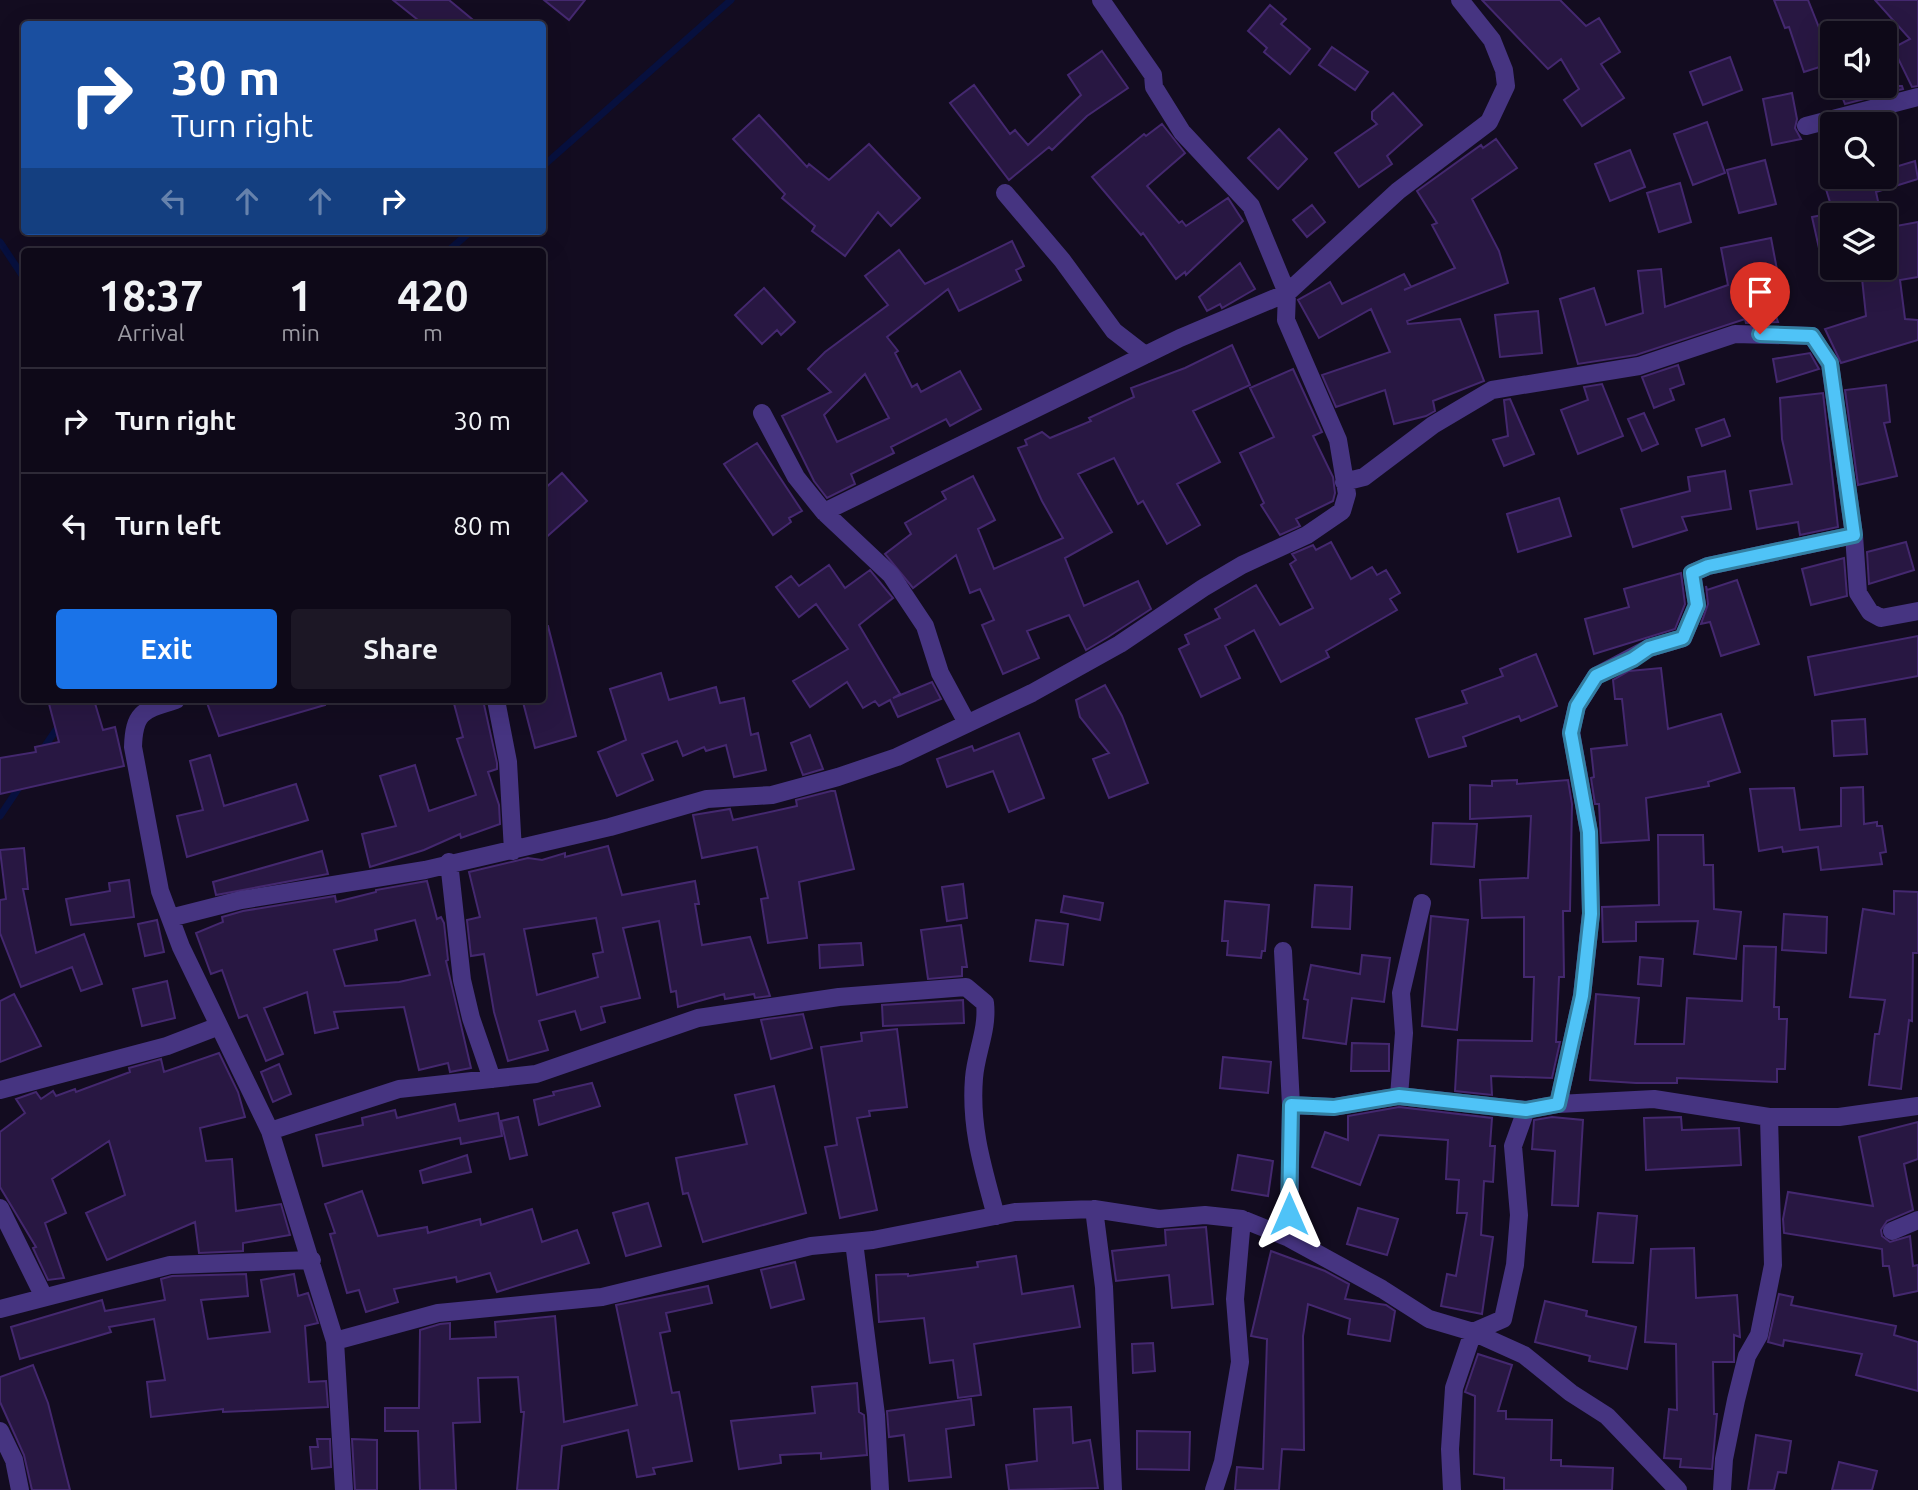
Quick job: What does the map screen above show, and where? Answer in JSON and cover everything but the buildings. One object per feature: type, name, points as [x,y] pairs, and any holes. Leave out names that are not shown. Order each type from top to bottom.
[{"type":"street","points":[[170,918],[241,900],[425,870],[449,862],[513,851],[707,799],[772,795],[838,778],[897,757],[1032,692],[1119,644],[1233,570],[1307,535],[1342,511],[1347,494],[1338,440],[1286,320],[1287,293],[1251,206],[1182,132],[1154,88],[1153,75],[1101,0]]},
{"type":"street","points":[[824,512],[1146,355],[1287,293],[1398,191],[1489,122],[1506,86],[1504,70],[1492,40],[1460,0]]},
{"type":"street","points":[[1806,126],[1918,97]]},
{"type":"street","points":[[1005,193],[1062,260],[1114,331],[1146,355]]},
{"type":"street","points":[[1345,482],[1364,477],[1416,436],[1492,390],[1639,366],[1735,334],[1812,336],[1830,363],[1854,535],[1858,593],[1870,612],[1881,618],[1918,611]]},
{"type":"street","points":[[762,413],[796,477],[824,512],[891,575],[925,626],[940,673],[967,723]]},
{"type":"street","points":[[1558,1104],[1582,996],[1591,914],[1589,832],[1571,733],[1577,706],[1596,676],[1633,659],[1649,648],[1683,638],[1697,605],[1692,573],[1708,566],[1854,535]]},
{"type":"street","points":[[166,703],[150,708],[140,715],[134,725],[133,747],[160,891],[181,947],[270,1131],[312,1260],[335,1341],[344,1490]]},
{"type":"street","points":[[497,703],[508,762],[513,851]]},
{"type":"street","points":[[449,862],[462,980],[471,1018],[492,1079]]},
{"type":"street","points":[[1399,1096],[1404,1033],[1401,993],[1422,903]]},
{"type":"street","points":[[1283,951],[1291,1105],[1289,1238]]},
{"type":"street","points":[[270,1131],[400,1089],[537,1074],[698,1018],[839,997],[966,987],[985,1003],[987,1019],[974,1076],[974,1136],[996,1216]]},
{"type":"street","points":[[0,1090],[167,1045],[219,1026]]},
{"type":"street","points":[[1291,1105],[1334,1107],[1399,1096],[1526,1110],[1558,1104],[1654,1099],[1769,1117],[1839,1117],[1918,1106]]},
{"type":"street","points":[[1452,1490],[1450,1449],[1454,1388],[1474,1332],[1503,1319],[1515,1265],[1519,1215],[1513,1146],[1526,1110]]},
{"type":"street","points":[[1722,1490],[1724,1459],[1736,1400],[1747,1356],[1759,1335],[1773,1265],[1769,1117]]},
{"type":"street","points":[[0,1208],[44,1297]]},
{"type":"street","points":[[1094,1209],[1104,1287],[1113,1490]]},
{"type":"street","points":[[335,1341],[438,1312],[602,1297],[811,1246],[854,1242],[1015,1212],[1094,1209],[1159,1219],[1205,1215],[1242,1219],[1289,1238],[1382,1289],[1429,1319],[1474,1332],[1524,1355],[1571,1393],[1607,1416],[1678,1490]]},
{"type":"street","points":[[1214,1490],[1223,1462],[1240,1362],[1236,1299],[1242,1219]]},
{"type":"street","points":[[1892,1231],[1918,1220]]},
{"type":"street","points":[[854,1242],[876,1415],[880,1490]]},
{"type":"street","points":[[0,1309],[170,1265],[312,1260]]},
{"type":"street","points":[[0,1431],[14,1460],[20,1490]]},
{"type":"waterway","points":[[546,163],[731,0]]},
{"type":"waterway","points":[[452,248],[466,235]]},
{"type":"waterway","points":[[0,242],[21,274]]},
{"type":"waterway","points":[[41,752],[60,724]]},
{"type":"waterway","points":[[0,816],[22,783]]},
{"type":"route","points":[[1289,1214],[1291,1105],[1334,1107],[1368,1099],[1399,1096],[1526,1110],[1558,1104],[1582,996],[1591,914],[1589,832],[1571,733],[1577,706],[1596,676],[1633,659],[1649,648],[1683,638],[1697,605],[1692,573],[1708,566],[1854,535],[1830,363],[1812,336],[1760,334]]}]
